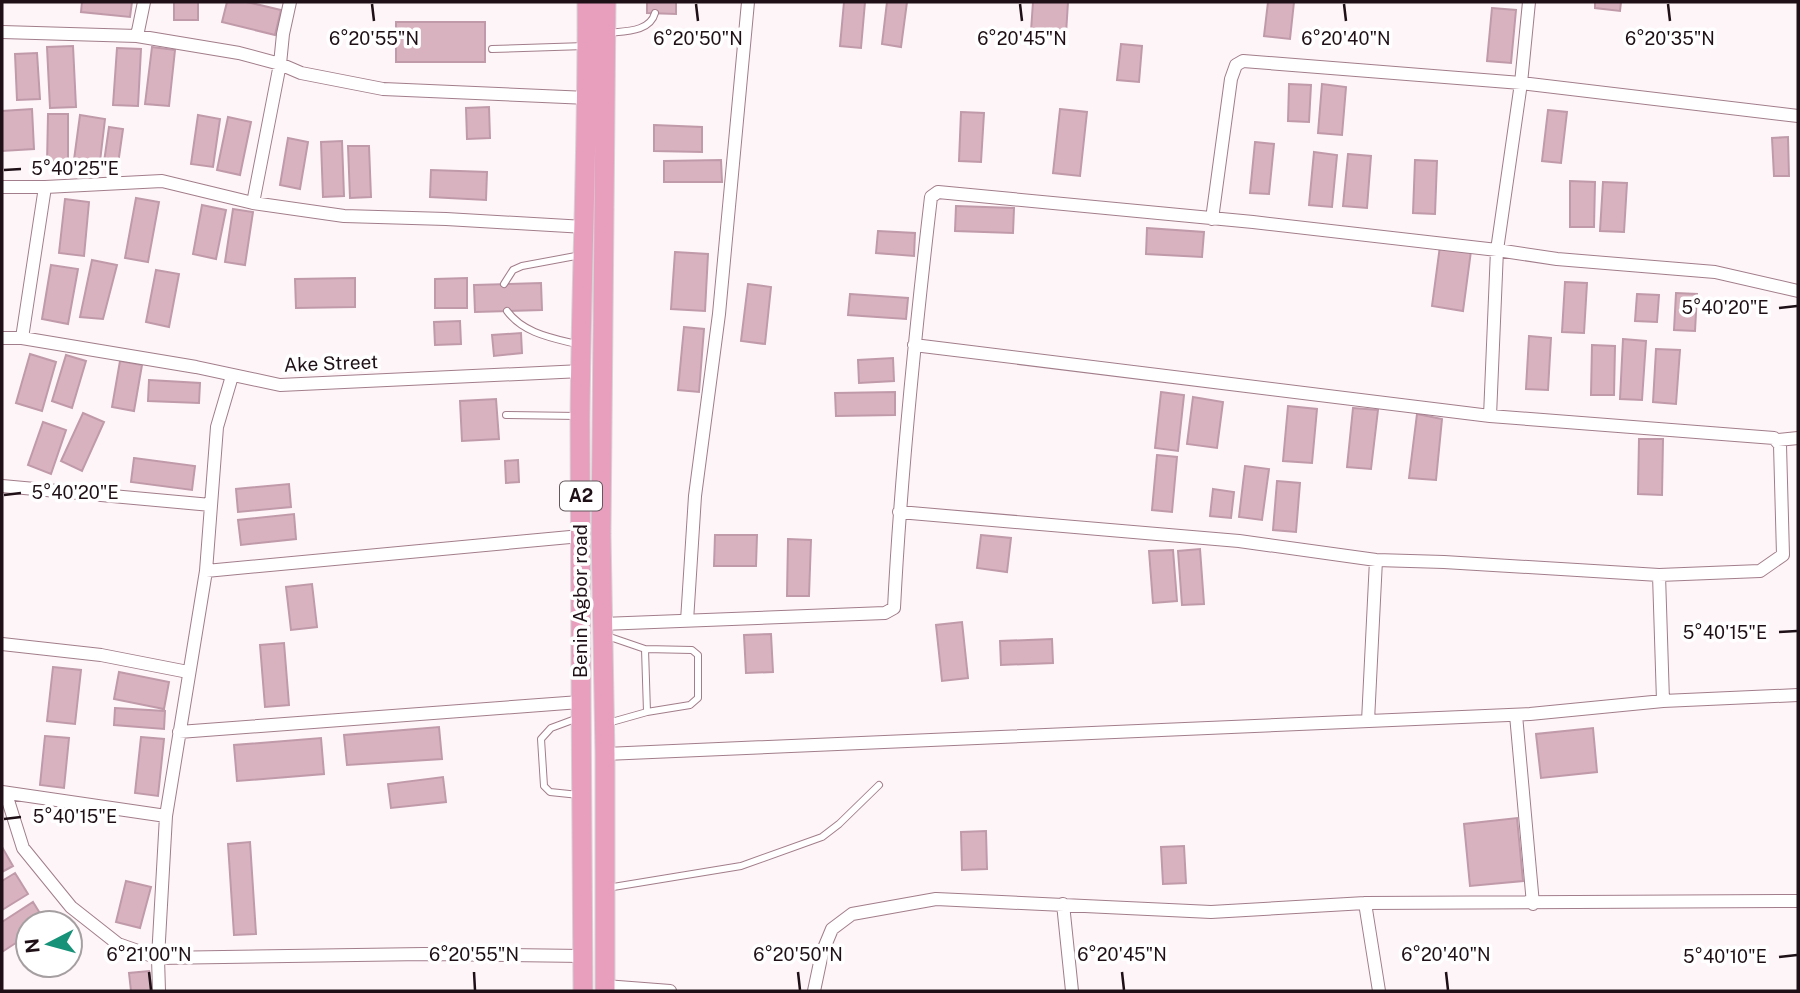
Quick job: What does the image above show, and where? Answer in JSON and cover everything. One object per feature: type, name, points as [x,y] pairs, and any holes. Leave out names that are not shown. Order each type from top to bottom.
[{"type":"highway","name":"Benin Agbor road","points":[[583,991],[580,416],[588,98],[587,2]]},
{"type":"highway","name":"Benin Agbor road","points":[[605,989],[601,534],[606,2]]},
{"type":"street","points":[[137,36],[144,2]]},
{"type":"street","points":[[253,203],[290,2]]},
{"type":"street","points":[[687,621],[695,496],[719,314],[748,2]]},
{"type":"street","points":[[1490,416],[1497,250],[1521,83],[1529,2]]},
{"type":"street","points":[[2,32],[137,36],[239,53],[280,64],[301,73],[383,89],[588,98]]},
{"type":"street","points":[[1212,219],[1231,79],[1239,62],[1521,83],[1798,116]]},
{"type":"street","points":[[2,187],[162,181],[253,203],[344,216],[585,227]]},
{"type":"street","points":[[22,338],[45,187]]},
{"type":"street","points":[[602,629],[687,621],[891,611],[894,608],[899,512],[914,345],[932,197],[938,192],[1212,219],[1557,259],[1715,272],[1798,291]]},
{"type":"street","name":"Ake Street","points":[[2,338],[22,338],[196,367],[280,385],[582,372]]},
{"type":"street","points":[[914,345],[1490,416],[1778,440],[1798,438]]},
{"type":"street","points":[[159,991],[158,958],[166,816],[206,571],[217,427],[232,376]]},
{"type":"street","points":[[899,512],[1239,541],[1376,560],[1659,575],[1760,571],[1783,555],[1778,440]]},
{"type":"street","points":[[2,486],[211,505]]},
{"type":"street","points":[[206,571],[581,536]]},
{"type":"street","points":[[1368,721],[1376,560]]},
{"type":"street","points":[[1659,575],[1663,701]]},
{"type":"street","points":[[2,644],[101,655],[188,672]]},
{"type":"street","points":[[605,754],[1516,715],[1663,701],[1798,695]]},
{"type":"street","points":[[179,732],[580,710]]},
{"type":"street","points":[[1516,715],[1532,904]]},
{"type":"street","points":[[166,816],[4,793],[23,848],[71,907],[118,944],[158,958],[424,954],[583,956]]},
{"type":"street","points":[[814,991],[822,953],[832,929],[852,914],[936,899],[1211,912],[1365,903],[1798,901]]},
{"type":"street","points":[[1365,903],[1378,991]]},
{"type":"street","points":[[1063,904],[1072,991]]},
{"type":"street","points":[[605,989],[670,991]]},
{"type":"lane","points":[[607,34],[643,28],[653,20],[656,13]]},
{"type":"lane","points":[[492,49],[587,46]]},
{"type":"lane","points":[[504,284],[513,270],[583,255]]},
{"type":"lane","points":[[507,311],[516,323],[534,332],[581,346]]},
{"type":"lane","points":[[506,415],[580,416]]},
{"type":"lane","points":[[602,629],[645,649],[692,650],[698,655],[698,698],[690,705],[646,712],[603,725]]},
{"type":"lane","points":[[645,649],[646,712]]},
{"type":"lane","points":[[580,710],[551,728],[541,739],[544,786],[550,792],[581,795]]},
{"type":"lane","points":[[605,888],[741,866],[822,837],[879,785]]},
{"type":"building","points":[[82,2],[132,2],[130,17],[81,12]]},
{"type":"building","points":[[174,2],[198,2],[198,20],[174,20]]},
{"type":"building","points":[[227,2],[247,2],[281,10],[275,35],[222,22]]},
{"type":"building","points":[[647,2],[676,2],[676,14],[647,13]]},
{"type":"building","points":[[844,2],[865,2],[861,48],[840,46]]},
{"type":"building","points":[[887,2],[907,2],[901,47],[882,44]]},
{"type":"building","points":[[1033,2],[1068,2],[1066,34],[1031,31]]},
{"type":"building","points":[[1268,2],[1294,2],[1290,39],[1264,36]]},
{"type":"building","points":[[1595,2],[1621,2],[1620,11],[1595,8]]},
{"type":"building","points":[[1492,8],[1516,10],[1511,63],[1487,61]]},
{"type":"building","points":[[396,22],[485,22],[485,62],[396,62]]},
{"type":"building","points":[[1121,44],[1142,46],[1139,82],[1117,80]]},
{"type":"building","points":[[73,46],[76,107],[50,108],[47,47]]},
{"type":"building","points":[[152,47],[175,50],[169,106],[145,104]]},
{"type":"building","points":[[117,48],[141,49],[138,106],[113,105]]},
{"type":"building","points":[[37,53],[40,99],[17,100],[15,54]]},
{"type":"building","points":[[1289,84],[1311,85],[1309,122],[1288,121]]},
{"type":"building","points":[[1322,84],[1346,87],[1342,135],[1318,133]]},
{"type":"building","points":[[489,107],[490,138],[467,139],[466,108]]},
{"type":"building","points":[[32,109],[34,149],[2,151],[2,111]]},
{"type":"building","points":[[1060,109],[1087,112],[1080,176],[1053,173]]},
{"type":"building","points":[[1548,110],[1567,112],[1561,163],[1542,161]]},
{"type":"building","points":[[961,112],[984,113],[981,162],[959,161]]},
{"type":"building","points":[[48,114],[68,114],[68,164],[47,164]]},
{"type":"building","points":[[80,115],[105,119],[99,170],[73,167]]},
{"type":"building","points":[[198,115],[220,119],[213,167],[191,164]]},
{"type":"building","points":[[228,117],[251,122],[240,175],[217,170]]},
{"type":"building","points":[[654,125],[702,127],[702,152],[654,151]]},
{"type":"building","points":[[109,127],[123,129],[118,164],[104,162]]},
{"type":"building","points":[[1788,137],[1789,176],[1774,176],[1772,138]]},
{"type":"building","points":[[288,138],[308,142],[300,189],[280,185]]},
{"type":"building","points":[[342,141],[344,196],[323,197],[321,142]]},
{"type":"building","points":[[1255,142],[1274,144],[1269,194],[1250,193]]},
{"type":"building","points":[[348,146],[369,146],[371,197],[350,198]]},
{"type":"building","points":[[1314,152],[1337,155],[1332,207],[1309,205]]},
{"type":"building","points":[[1348,154],[1371,156],[1367,208],[1343,206]]},
{"type":"building","points":[[721,160],[722,182],[664,182],[664,161]]},
{"type":"building","points":[[1415,160],[1437,161],[1435,214],[1413,213]]},
{"type":"building","points":[[431,170],[487,172],[486,200],[430,197]]},
{"type":"building","points":[[1570,181],[1595,182],[1594,227],[1570,227]]},
{"type":"building","points":[[1603,182],[1627,183],[1624,232],[1600,231]]},
{"type":"building","points":[[136,198],[159,202],[148,262],[125,258]]},
{"type":"building","points":[[65,199],[89,202],[84,256],[59,253]]},
{"type":"building","points":[[202,205],[226,210],[216,259],[193,254]]},
{"type":"building","points":[[956,206],[1014,208],[1013,233],[955,231]]},
{"type":"building","points":[[233,209],[253,212],[245,265],[225,262]]},
{"type":"building","points":[[1147,228],[1204,232],[1202,257],[1146,254]]},
{"type":"building","points":[[878,231],[915,233],[914,256],[876,253]]},
{"type":"building","points":[[1440,246],[1471,251],[1463,311],[1432,306]]},
{"type":"building","points":[[675,252],[708,254],[705,311],[671,309]]},
{"type":"building","points":[[92,260],[117,265],[103,319],[80,317]]},
{"type":"building","points":[[51,265],[78,269],[68,324],[42,319]]},
{"type":"building","points":[[156,270],[179,274],[169,327],[146,322]]},
{"type":"building","points":[[355,278],[355,307],[296,308],[295,279]]},
{"type":"building","points":[[467,278],[467,308],[435,308],[435,279]]},
{"type":"building","points":[[1565,282],[1587,283],[1584,333],[1562,332]]},
{"type":"building","points":[[541,283],[542,310],[475,312],[474,285]]},
{"type":"building","points":[[748,284],[771,287],[765,344],[741,341]]},
{"type":"building","points":[[1676,293],[1697,294],[1695,331],[1674,330]]},
{"type":"building","points":[[850,294],[908,298],[906,319],[848,315]]},
{"type":"building","points":[[1637,294],[1659,295],[1657,322],[1635,321]]},
{"type":"building","points":[[460,321],[461,344],[435,345],[434,322]]},
{"type":"building","points":[[684,327],[704,329],[699,392],[678,390]]},
{"type":"building","points":[[521,333],[522,353],[494,356],[492,335]]},
{"type":"building","points":[[1529,336],[1551,338],[1548,390],[1526,389]]},
{"type":"building","points":[[1623,339],[1646,341],[1642,400],[1620,399]]},
{"type":"building","points":[[1592,345],[1615,346],[1614,395],[1591,395]]},
{"type":"building","points":[[1656,349],[1680,350],[1676,404],[1653,402]]},
{"type":"building","points":[[30,354],[56,362],[42,411],[16,403]]},
{"type":"building","points":[[66,355],[86,361],[72,408],[52,401]]},
{"type":"building","points":[[893,358],[894,381],[859,383],[858,360]]},
{"type":"building","points":[[120,361],[142,365],[134,411],[112,407]]},
{"type":"building","points":[[149,380],[200,383],[199,403],[148,401]]},
{"type":"building","points":[[895,392],[895,415],[836,416],[835,393]]},
{"type":"building","points":[[1161,392],[1184,395],[1178,451],[1155,448]]},
{"type":"building","points":[[1193,397],[1223,402],[1217,448],[1187,444]]},
{"type":"building","points":[[496,399],[499,439],[462,441],[460,401]]},
{"type":"building","points":[[1288,406],[1317,409],[1312,463],[1283,461]]},
{"type":"building","points":[[1353,408],[1378,410],[1371,469],[1347,467]]},
{"type":"building","points":[[83,413],[104,422],[82,471],[61,461]]},
{"type":"building","points":[[1417,414],[1442,419],[1436,480],[1409,478]]},
{"type":"building","points":[[43,422],[66,430],[51,474],[28,465]]},
{"type":"building","points":[[1639,439],[1663,439],[1662,495],[1638,494]]},
{"type":"building","points":[[1157,455],[1177,457],[1172,512],[1152,510]]},
{"type":"building","points":[[134,458],[195,466],[192,490],[131,482]]},
{"type":"building","points":[[518,460],[519,482],[506,483],[505,461]]},
{"type":"building","points":[[1245,466],[1269,469],[1262,520],[1239,517]]},
{"type":"building","points":[[1277,481],[1300,483],[1296,532],[1273,530]]},
{"type":"building","points":[[289,484],[291,507],[238,512],[236,489]]},
{"type":"building","points":[[1213,489],[1234,492],[1231,518],[1210,516]]},
{"type":"building","points":[[294,514],[296,539],[241,545],[238,520]]},
{"type":"building","points":[[715,535],[757,535],[756,566],[714,566]]},
{"type":"building","points":[[981,535],[1011,538],[1007,572],[977,568]]},
{"type":"building","points":[[788,539],[811,540],[809,596],[787,596]]},
{"type":"building","points":[[1200,549],[1204,604],[1182,605],[1178,551]]},
{"type":"building","points":[[1173,550],[1177,601],[1153,603],[1149,551]]},
{"type":"building","points":[[312,584],[317,627],[291,630],[286,587]]},
{"type":"building","points":[[962,622],[968,678],[942,681],[936,625]]},
{"type":"building","points":[[771,634],[773,672],[746,673],[744,635]]},
{"type":"building","points":[[1052,639],[1053,663],[1001,665],[1000,641]]},
{"type":"building","points":[[284,643],[289,705],[265,707],[260,645]]},
{"type":"building","points":[[53,667],[81,670],[75,724],[47,721]]},
{"type":"building","points":[[119,672],[169,682],[164,709],[114,699]]},
{"type":"building","points":[[115,708],[165,711],[164,729],[114,725]]},
{"type":"building","points":[[439,727],[442,759],[347,765],[344,735]]},
{"type":"building","points":[[1593,728],[1597,772],[1541,778],[1536,734]]},
{"type":"building","points":[[45,736],[69,738],[64,788],[40,785]]},
{"type":"building","points":[[141,737],[164,739],[158,796],[135,793]]},
{"type":"building","points":[[321,738],[324,774],[237,781],[234,745]]},
{"type":"building","points":[[443,777],[446,802],[391,808],[388,784]]},
{"type":"building","points":[[1517,818],[1523,881],[1470,886],[1464,824]]},
{"type":"building","points":[[986,831],[987,869],[962,870],[961,832]]},
{"type":"building","points":[[250,842],[256,934],[234,935],[228,844]]},
{"type":"building","points":[[1184,846],[1186,883],[1163,884],[1161,847]]},
{"type":"building","points":[[2,847],[13,866],[2,872]]},
{"type":"building","points":[[15,873],[28,894],[2,910],[2,881]]},
{"type":"building","points":[[126,881],[151,887],[140,928],[116,922]]},
{"type":"building","points":[[33,902],[37,909],[22,909]]},
{"type":"building","points":[[14,914],[14,944],[2,952],[2,922]]},
{"type":"building","points":[[149,971],[152,991],[131,991],[129,973]]}]
